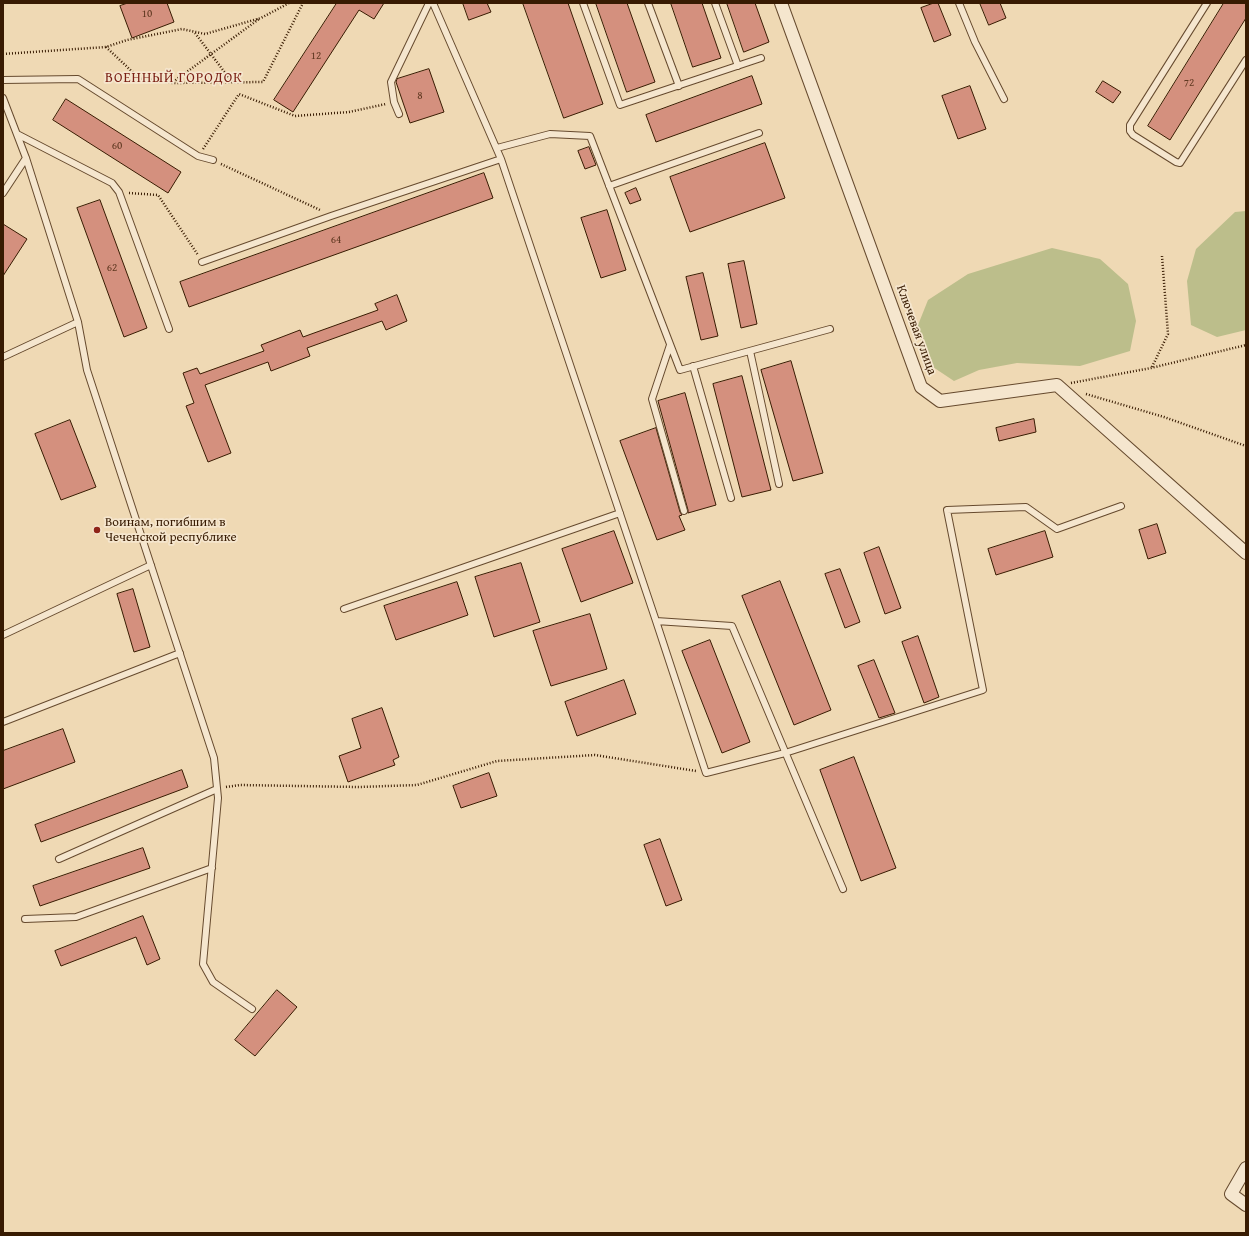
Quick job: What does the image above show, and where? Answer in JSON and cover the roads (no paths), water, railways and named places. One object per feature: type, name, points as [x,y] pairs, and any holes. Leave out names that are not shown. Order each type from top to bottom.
[{"type":"street","name":"Ключевая улица","points":[[780,3],[922,387],[940,401],[1057,385],[1246,553]]},
{"type":"street","points":[[1246,1168],[1231,1194],[1246,1205]]},
{"type":"lane","points":[[399,114],[394,102],[391,82],[429,3]]},
{"type":"lane","points":[[433,3],[501,159],[706,773],[785,753],[982,690],[947,510],[1026,507],[1057,529],[1121,506]]},
{"type":"lane","points":[[583,3],[620,105],[761,58]]},
{"type":"lane","points":[[648,3],[679,86]]},
{"type":"lane","points":[[715,3],[738,66]]},
{"type":"lane","points":[[959,3],[975,42],[1004,99]]},
{"type":"lane","points":[[1207,3],[1130,125],[1130,131],[1133,135],[1180,163],[1246,60]]},
{"type":"lane","points":[[3,80],[78,79],[198,156],[213,160]]},
{"type":"lane","points":[[3,98],[26,158],[78,322],[87,370],[214,758],[217,789],[212,868],[203,964],[213,982],[252,1009]]},
{"type":"lane","points":[[609,186],[759,133]]},
{"type":"lane","points":[[17,134],[112,183],[119,192],[169,329]]},
{"type":"lane","points":[[497,148],[550,134],[590,136],[680,370],[830,329]]},
{"type":"lane","points":[[3,193],[26,158]]},
{"type":"lane","points":[[202,262],[331,216],[501,159]]},
{"type":"lane","points":[[3,357],[78,322]]},
{"type":"lane","points":[[670,345],[652,399],[684,511]]},
{"type":"lane","points":[[750,351],[779,484]]},
{"type":"lane","points":[[693,366],[731,498]]},
{"type":"lane","points":[[344,609],[620,513]]},
{"type":"lane","points":[[3,635],[151,565]]},
{"type":"lane","points":[[656,622],[732,626],[843,889]]},
{"type":"lane","points":[[3,722],[180,653]]},
{"type":"lane","points":[[59,859],[217,789]]},
{"type":"lane","points":[[25,919],[76,917],[212,868]]},
{"type":"place","name":"Воинам, погибшим в Чеченской республике","points":[[97,530]]},
{"type":"district","name":"ВОЕННЫЙ ГОРОДОК","points":[[174,78]]}]
